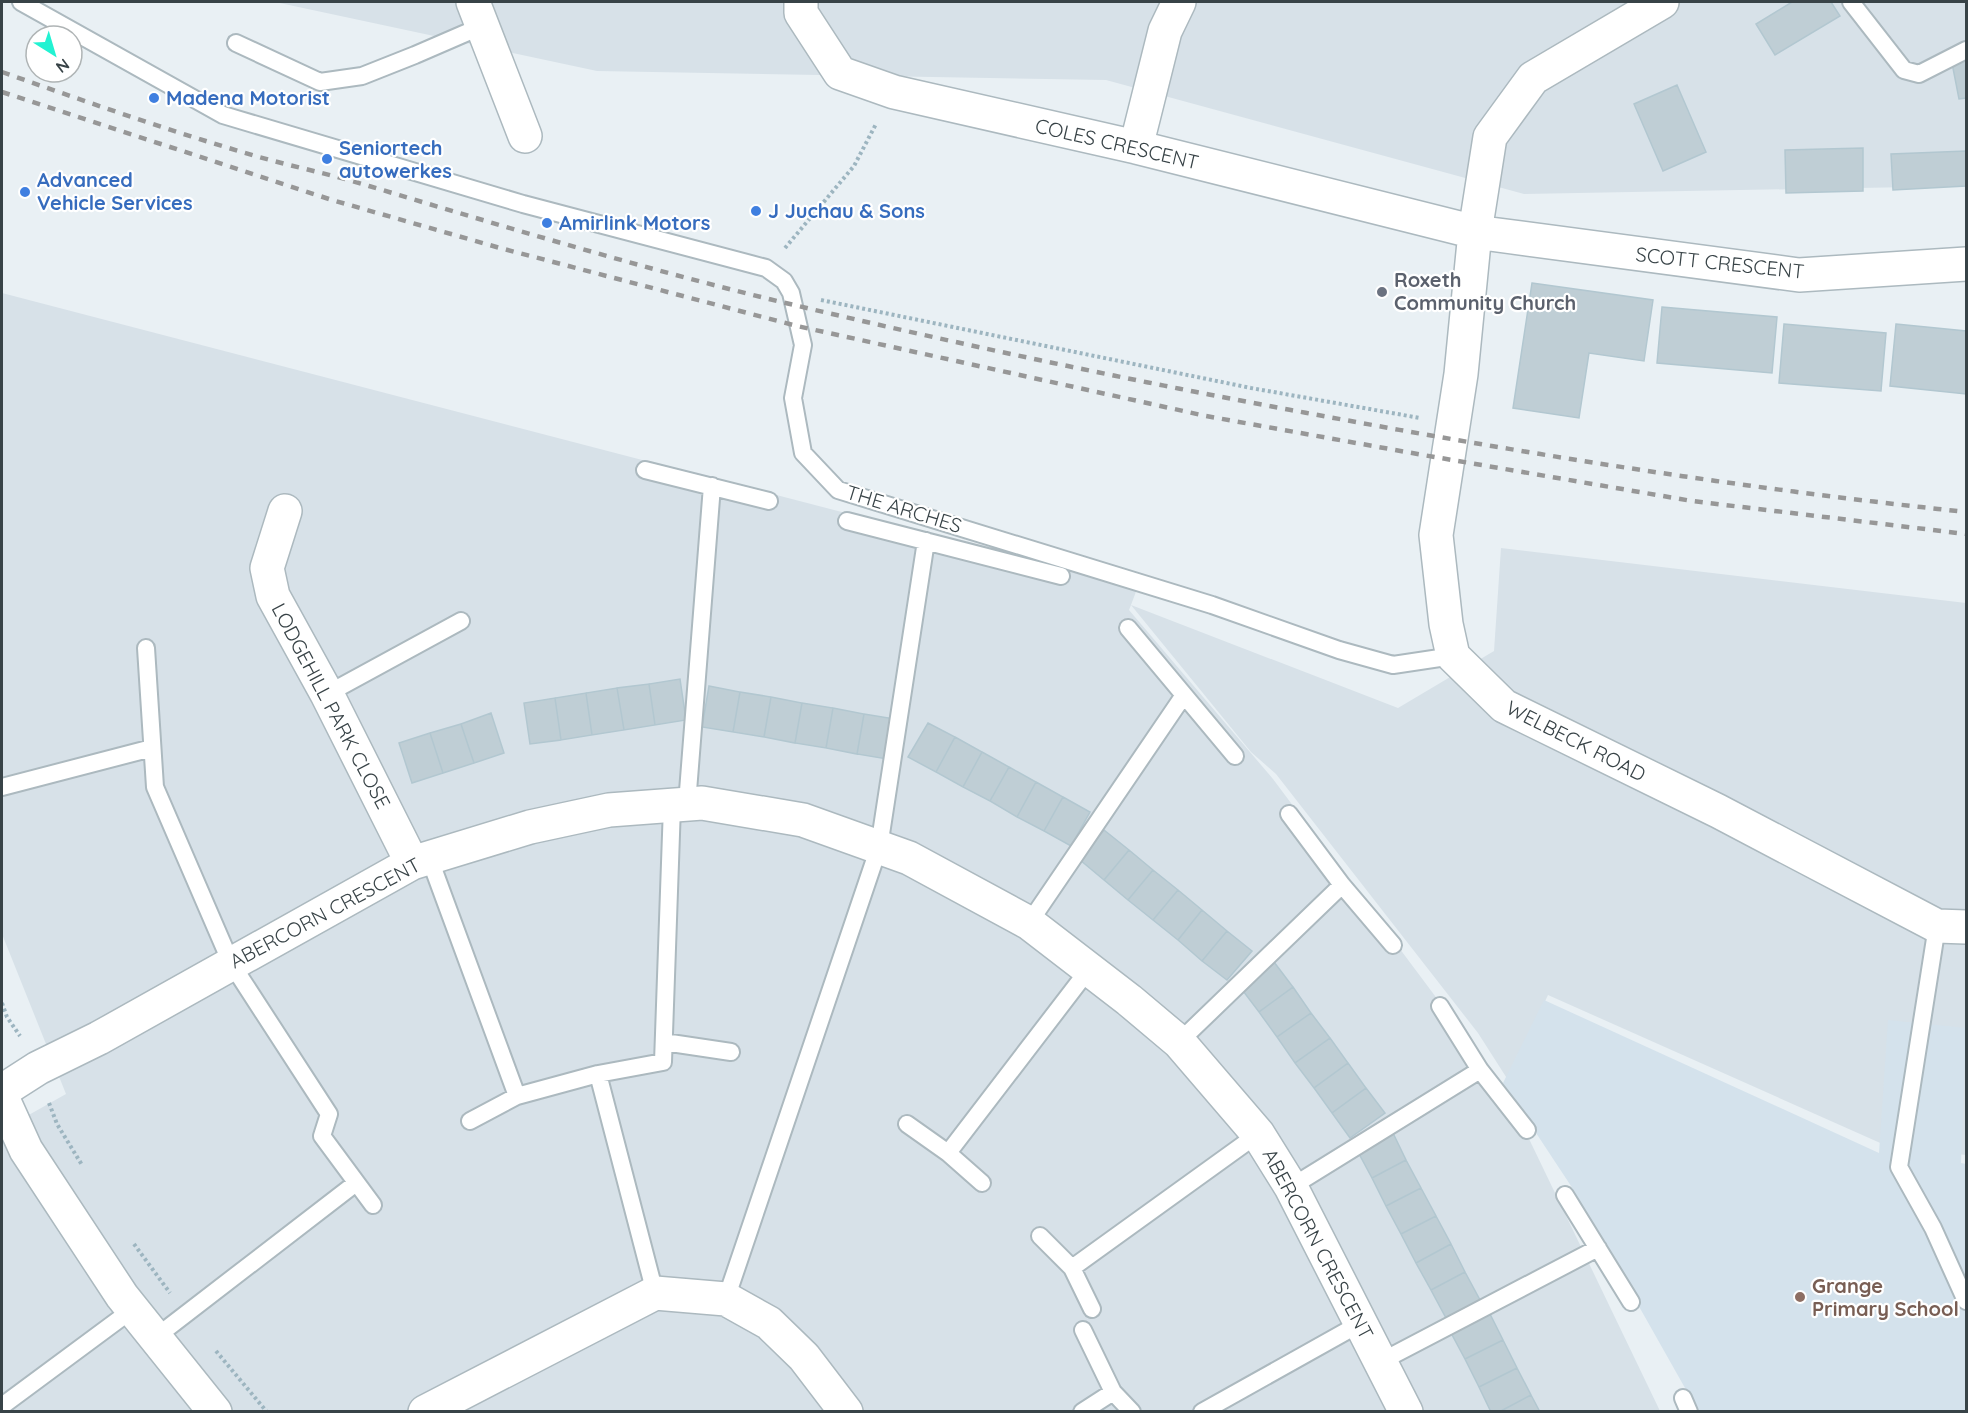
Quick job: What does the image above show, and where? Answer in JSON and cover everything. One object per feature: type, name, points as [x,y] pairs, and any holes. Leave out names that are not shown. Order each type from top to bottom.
[{"type":"street","name":"COLES CRESCENT","points":[[801,2],[801,13],[840,73],[894,92],[1136,147],[1476,232]]},
{"type":"street","points":[[1136,147],[1165,31],[1179,2]]},
{"type":"street","points":[[1453,656],[1446,624],[1436,535],[1461,374],[1476,232],[1490,137],[1533,78],[1662,2]]},
{"type":"street","points":[[478,14],[525,136]]},
{"type":"street","name":"SCOTT CRESCENT","points":[[1476,232],[1799,275],[1966,264]]},
{"type":"street","name":"LODGEHILL PARK CLOSE","points":[[285,511],[267,568],[273,596],[420,860]]},
{"type":"street","name":"WELBECK ROAD","points":[[1453,656],[1504,706],[1952,927]]},
{"type":"street","name":"ABERCORN CRESCENT","points":[[2,1091],[38,1068],[99,1038],[420,860],[530,827],[609,810],[702,803],[803,820],[909,858],[1029,923],[1179,1042],[1258,1134],[1291,1187],[1406,1412]]},
{"type":"street","points":[[2,1097],[26,1150],[122,1296],[215,1412]]},
{"type":"street","points":[[425,1412],[655,1293],[726,1299],[769,1323],[804,1358],[846,1412]]},
{"type":"lane","points":[[21,2],[223,115],[523,204],[766,268],[784,281],[791,293]]},
{"type":"lane","points":[[1851,2],[1904,70],[1919,74],[1966,50]]},
{"type":"lane","points":[[236,44],[320,82],[362,76],[415,56],[478,14]]},
{"type":"lane","name":"THE ARCHES","points":[[791,293],[803,345],[793,398],[803,453],[838,490],[1212,604],[1339,650],[1393,665],[1453,656]]},
{"type":"lane","points":[[645,470],[769,501]]},
{"type":"lane","points":[[470,1121],[517,1096],[598,1074],[663,1062],[679,805],[712,486]]},
{"type":"lane","points":[[847,521],[1061,576]]},
{"type":"lane","points":[[726,1299],[879,847],[926,541]]},
{"type":"lane","points":[[327,694],[461,621]]},
{"type":"lane","points":[[1128,628],[1235,756]]},
{"type":"lane","points":[[146,648],[154,787],[231,963],[329,1114],[322,1136],[373,1205]]},
{"type":"lane","points":[[1029,923],[1184,695]]},
{"type":"lane","points":[[2,787],[152,748]]},
{"type":"lane","points":[[1289,814],[1342,885],[1393,945]]},
{"type":"lane","points":[[420,860],[517,1096]]},
{"type":"lane","points":[[1179,1042],[1342,885]]},
{"type":"lane","points":[[1952,927],[1899,1167],[1933,1228],[1966,1301]]},
{"type":"lane","points":[[948,1153],[1089,969]]},
{"type":"lane","points":[[1440,1006],[1480,1070],[1527,1130]]},
{"type":"lane","points":[[664,1042],[731,1052]]},
{"type":"lane","points":[[1291,1187],[1480,1070]]},
{"type":"lane","points":[[598,1074],[655,1293]]},
{"type":"lane","points":[[907,1124],[948,1153],[982,1183]]},
{"type":"lane","points":[[1072,1268],[1258,1134]]},
{"type":"lane","points":[[156,1338],[356,1183]]},
{"type":"lane","points":[[1566,1195],[1630,1302]]},
{"type":"lane","points":[[1040,1236],[1072,1268],[1092,1310]]},
{"type":"lane","points":[[1380,1362],[1598,1248]]},
{"type":"lane","points":[[2,1406],[133,1309]]},
{"type":"lane","points":[[1202,1412],[1360,1323]]},
{"type":"lane","points":[[1083,1330],[1113,1392],[1132,1412]]},
{"type":"lane","points":[[1082,1412],[1113,1392]]},
{"type":"path","points":[[766,268],[792,241],[854,166],[894,92]]},
{"type":"path","points":[[791,293],[1251,388],[1453,423]]},
{"type":"path","points":[[2,1003],[7,1017],[26,1044]]},
{"type":"path","points":[[48,1100],[57,1124],[85,1170]]},
{"type":"path","points":[[129,1237],[187,1314],[267,1412]]},
{"type":"shaded area","points":[[275,2],[1966,2],[1966,186],[1524,194],[1106,80],[597,71]]},
{"type":"shaded area","points":[[2,293],[1137,589],[1129,610],[1273,779],[1506,1091],[1660,1411],[2,1411],[2,1130],[66,1094],[2,934]]},
{"type":"shaded area","points":[[1501,548],[1966,603],[1966,1155],[1887,1146],[1548,995],[1508,1080],[1478,1033],[1276,774],[1251,752],[1131,605],[1398,708],[1494,651]]},
{"type":"shaded area","name":"Grange Primary School","points":[[1544,1000],[1879,1153],[1888,1020],[1966,1028],[1961,1163],[1966,1164],[1966,1411],[1698,1411],[1571,1186],[1503,1083]]},
{"type":"building","points":[[1792,2],[1831,2],[1840,16],[1775,55],[1756,24]]},
{"type":"building","points":[[1966,60],[1966,98],[1959,99],[1952,63]]},
{"type":"building","points":[[1677,85],[1706,152],[1663,171],[1634,104]]},
{"type":"building","points":[[1863,148],[1863,191],[1786,193],[1785,150]]},
{"type":"building","points":[[1966,151],[1966,186],[1893,190],[1891,154]]},
{"type":"building","points":[[1532,283],[1653,300],[1644,361],[1589,353],[1579,418],[1513,408]]},
{"type":"building","points":[[1662,307],[1777,317],[1772,373],[1657,363]]},
{"type":"building","points":[[1784,324],[1886,333],[1881,391],[1779,383]]},
{"type":"building","points":[[1896,324],[1966,331],[1966,394],[1890,386]]},
{"type":"building","points":[[680,679],[686,720],[655,725],[649,684]]},
{"type":"building","points":[[649,684],[655,725],[624,730],[617,688]]},
{"type":"building","points":[[709,686],[740,692],[733,732],[702,727]]},
{"type":"building","points":[[617,688],[624,730],[592,735],[586,693]]},
{"type":"building","points":[[740,692],[771,697],[764,737],[733,732]]},
{"type":"building","points":[[586,693],[592,735],[561,740],[555,698]]},
{"type":"building","points":[[771,697],[802,703],[795,743],[764,737]]},
{"type":"building","points":[[555,698],[561,740],[530,744],[524,703]]},
{"type":"building","points":[[802,703],[833,708],[826,748],[795,743]]},
{"type":"building","points":[[833,708],[864,714],[857,754],[826,748]]},
{"type":"building","points":[[491,713],[504,753],[474,763],[461,724]]},
{"type":"building","points":[[864,714],[895,719],[887,759],[857,754]]},
{"type":"building","points":[[928,723],[955,737],[936,772],[908,757]]},
{"type":"building","points":[[461,724],[474,763],[443,773],[430,733]]},
{"type":"building","points":[[430,733],[443,773],[412,783],[399,743]]},
{"type":"building","points":[[955,737],[982,752],[963,787],[936,772]]},
{"type":"building","points":[[982,752],[1009,767],[990,801],[963,787]]},
{"type":"building","points":[[1009,767],[1036,782],[1017,817],[990,801]]},
{"type":"building","points":[[1036,782],[1063,797],[1044,831],[1017,817]]},
{"type":"building","points":[[1063,797],[1090,812],[1071,846],[1044,831]]},
{"type":"building","points":[[1104,830],[1129,850],[1104,880],[1080,860]]},
{"type":"building","points":[[1129,850],[1153,870],[1128,900],[1104,880]]},
{"type":"building","points":[[1153,870],[1178,890],[1153,920],[1128,900]]},
{"type":"building","points":[[1178,890],[1202,910],[1178,940],[1153,920]]},
{"type":"building","points":[[1202,910],[1227,931],[1202,961],[1178,940]]},
{"type":"building","points":[[1227,931],[1252,951],[1227,980],[1202,961]]},
{"type":"building","points":[[1274,962],[1293,987],[1259,1012],[1240,987]]},
{"type":"building","points":[[1293,987],[1311,1013],[1277,1037],[1259,1012]]},
{"type":"building","points":[[1311,1013],[1330,1038],[1295,1063],[1277,1037]]},
{"type":"building","points":[[1330,1038],[1348,1063],[1314,1088],[1295,1063]]},
{"type":"building","points":[[1348,1063],[1366,1088],[1332,1113],[1314,1088]]},
{"type":"building","points":[[1366,1088],[1385,1113],[1350,1138],[1332,1113]]},
{"type":"building","points":[[1392,1131],[1406,1160],[1372,1178],[1357,1150]]},
{"type":"building","points":[[1406,1160],[1421,1188],[1386,1206],[1372,1178]]},
{"type":"building","points":[[1421,1188],[1436,1216],[1401,1234],[1386,1206]]},
{"type":"building","points":[[1436,1216],[1451,1244],[1416,1263],[1401,1234]]},
{"type":"building","points":[[1451,1244],[1465,1272],[1431,1290],[1416,1263]]},
{"type":"building","points":[[1465,1272],[1480,1300],[1446,1318],[1431,1290]]},
{"type":"building","points":[[1489,1312],[1503,1340],[1465,1359],[1450,1331]]},
{"type":"building","points":[[1503,1340],[1517,1368],[1479,1387],[1465,1359]]},
{"type":"building","points":[[1517,1368],[1531,1395],[1499,1412],[1491,1412],[1479,1387]]},
{"type":"building","points":[[1531,1395],[1540,1412],[1499,1412]]},
{"type":"railway","points":[[2,72],[151,124],[258,157],[353,181],[669,273],[912,332],[1200,393],[1500,447],[1732,483],[1966,512]]},
{"type":"railway","points":[[2,92],[332,200],[500,248],[797,326],[1206,416],[1423,455],[1692,501],[1966,534]]},
{"type":"place","name":"Madena Motorist","points":[[154,98]]},
{"type":"place","name":"Seniortech autowerkes","points":[[327,159]]},
{"type":"place","name":"Advanced Vehicle Services","points":[[25,192]]},
{"type":"place","name":"J Juchau & Sons","points":[[756,211]]},
{"type":"place","name":"Amirlink Motors","points":[[547,223]]},
{"type":"place","name":"Roxeth Community Church","points":[[1382,292]]},
{"type":"place","name":"Grange Primary School","points":[[1800,1297]]}]
